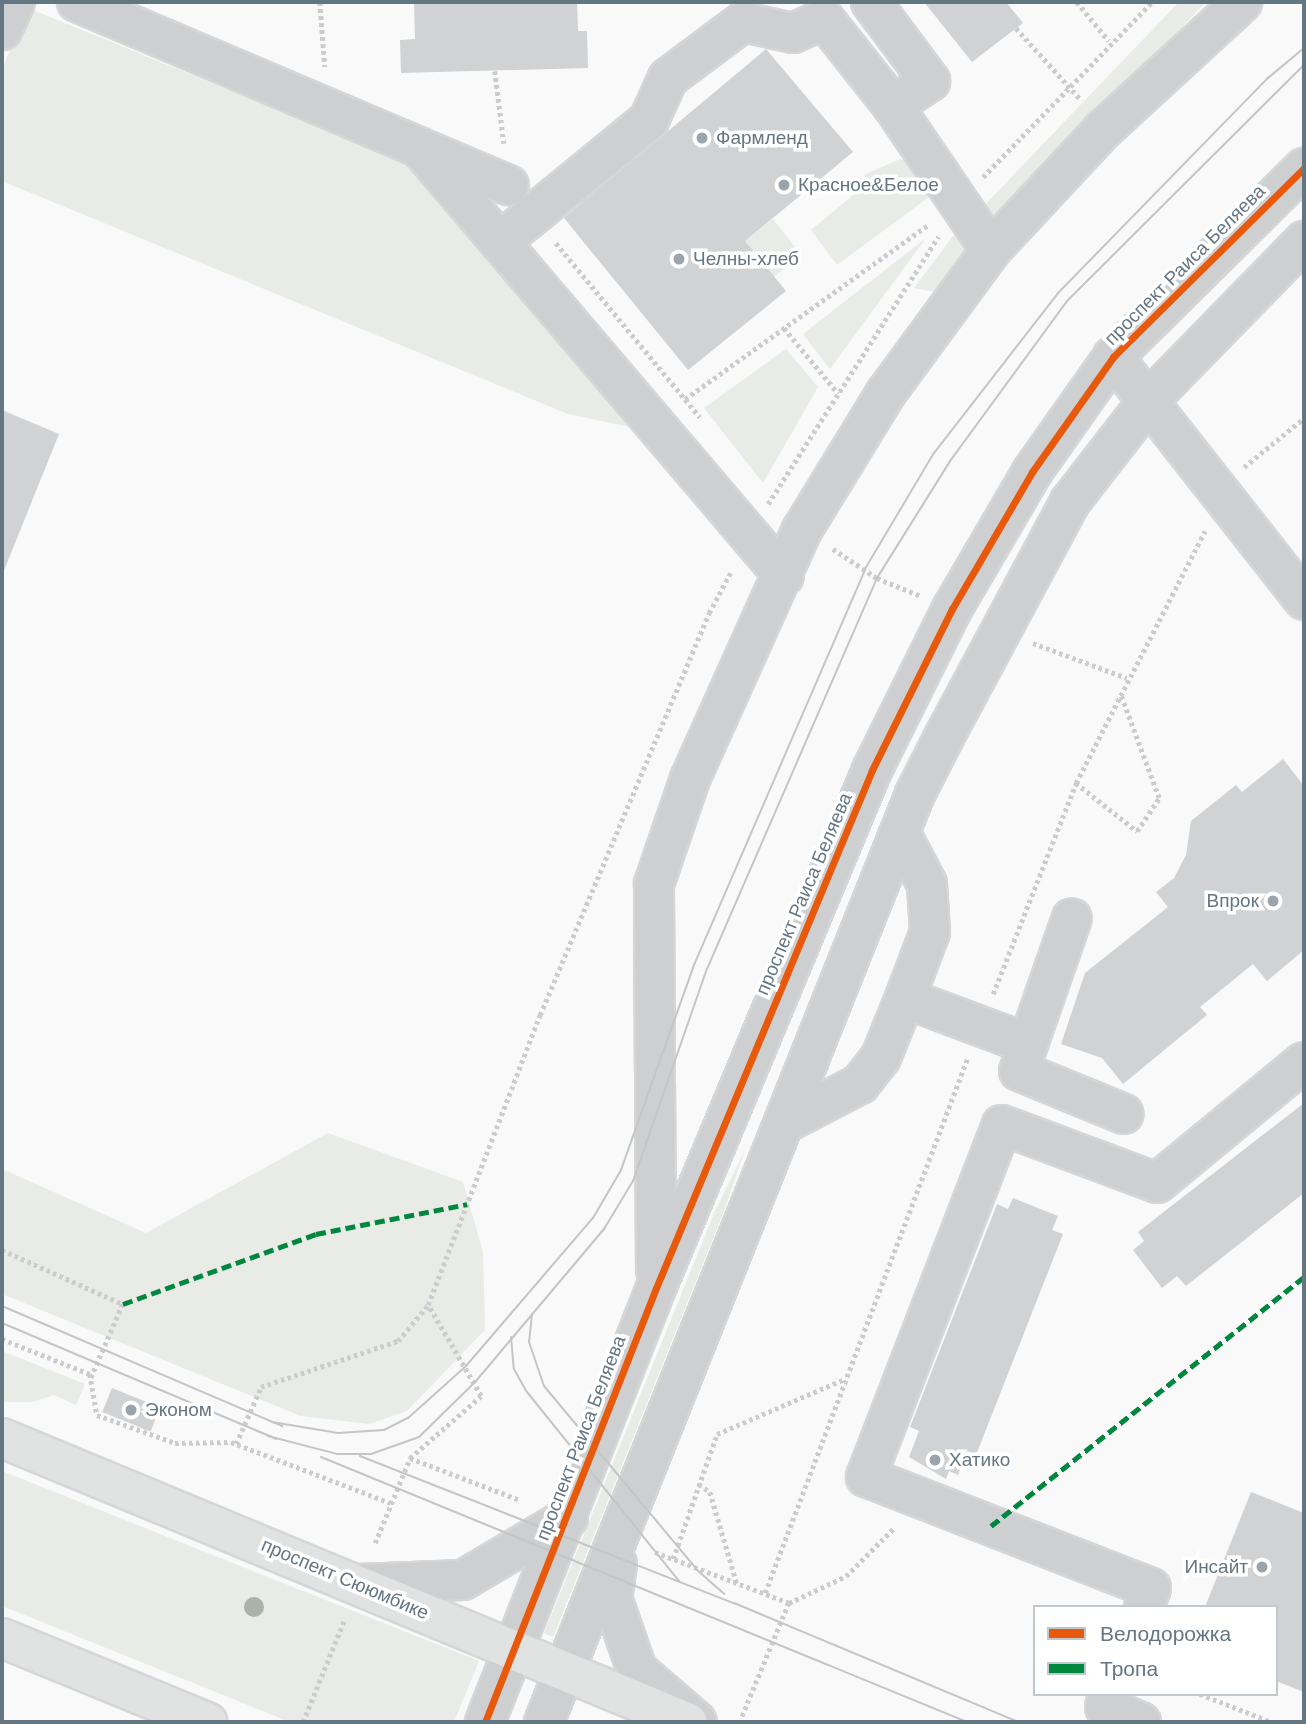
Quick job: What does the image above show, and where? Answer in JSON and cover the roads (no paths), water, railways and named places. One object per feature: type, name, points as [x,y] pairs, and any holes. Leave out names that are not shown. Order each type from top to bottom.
[{"type":"main road","name":"проспект Сююмбике","points":[[2,1438],[354,1596],[514,1650],[687,1722]]},
{"type":"main road","points":[[2,1638],[207,1722]]},
{"type":"street","points":[[2,30],[15,2]]},
{"type":"street","points":[[77,2],[509,185]]},
{"type":"street","points":[[871,2],[930,81],[893,106]]},
{"type":"street","points":[[656,1288],[654,884],[690,779],[784,576],[802,530],[886,393],[991,250],[1103,130],[1242,2]]},
{"type":"street","points":[[500,242],[649,120],[668,78],[743,22],[793,33],[824,19],[893,106],[991,250]]},
{"type":"street","points":[[419,147],[784,576]]},
{"type":"street","name":"проспект Раиса Беляева","points":[[485,1722],[568,1518],[656,1288],[872,770],[952,609],[1032,472],[1113,357],[1304,168]]},
{"type":"street","points":[[697,1722],[637,1670],[612,1598],[638,1545],[785,1123],[900,832],[999,630],[1070,502],[1150,399],[1304,241]]},
{"type":"street","points":[[1113,357],[1150,399],[1304,600]]},
{"type":"street","points":[[785,1123],[860,1084],[881,1058],[905,998],[930,932],[927,884],[900,832]]},
{"type":"street","points":[[1072,918],[1019,1071],[1124,1114]]},
{"type":"street","points":[[905,998],[979,1029],[1028,1044]]},
{"type":"street","points":[[1145,1605],[1151,1588],[866,1478],[1002,1125],[1157,1183],[1304,1062]]},
{"type":"street","points":[[354,1596],[463,1580],[568,1518]]},
{"type":"street","points":[[544,1722],[565,1672],[638,1545]]},
{"type":"street","points":[[1109,1696],[1105,1707],[1141,1722]]},
{"type":"tram line","points":[[272,1422],[338,1433],[384,1430],[408,1418],[466,1366],[593,1218],[621,1170],[694,965],[865,569],[934,453],[1058,293],[1268,78],[1304,48]]},
{"type":"tram line","points":[[268,1436],[337,1454],[371,1454],[419,1437],[476,1381],[604,1229],[633,1181],[707,969],[877,578],[950,461],[1067,301],[1304,65]]},
{"type":"tram line","points":[[2,1306],[282,1426]]},
{"type":"tram line","points":[[532,1314],[529,1342],[544,1386],[698,1571],[724,1594]]},
{"type":"tram line","points":[[2,1323],[276,1439]]},
{"type":"tram line","points":[[511,1337],[514,1369],[527,1392],[679,1581]]},
{"type":"tram line","points":[[360,1456],[734,1603],[1018,1722]]},
{"type":"tram line","points":[[321,1457],[967,1722]]},
{"type":"place","name":"Фармленд","points":[[702,138]]},
{"type":"place","name":"Красное&Белое","points":[[784,185]]},
{"type":"place","name":"Челны-хлеб","points":[[679,259]]},
{"type":"place","name":"Впрок","points":[[1273,901]]},
{"type":"place","name":"Эконом","points":[[131,1410]]},
{"type":"place","name":"Хатико","points":[[935,1460]]},
{"type":"place","name":"Инсайт","points":[[1262,1567]]}]
